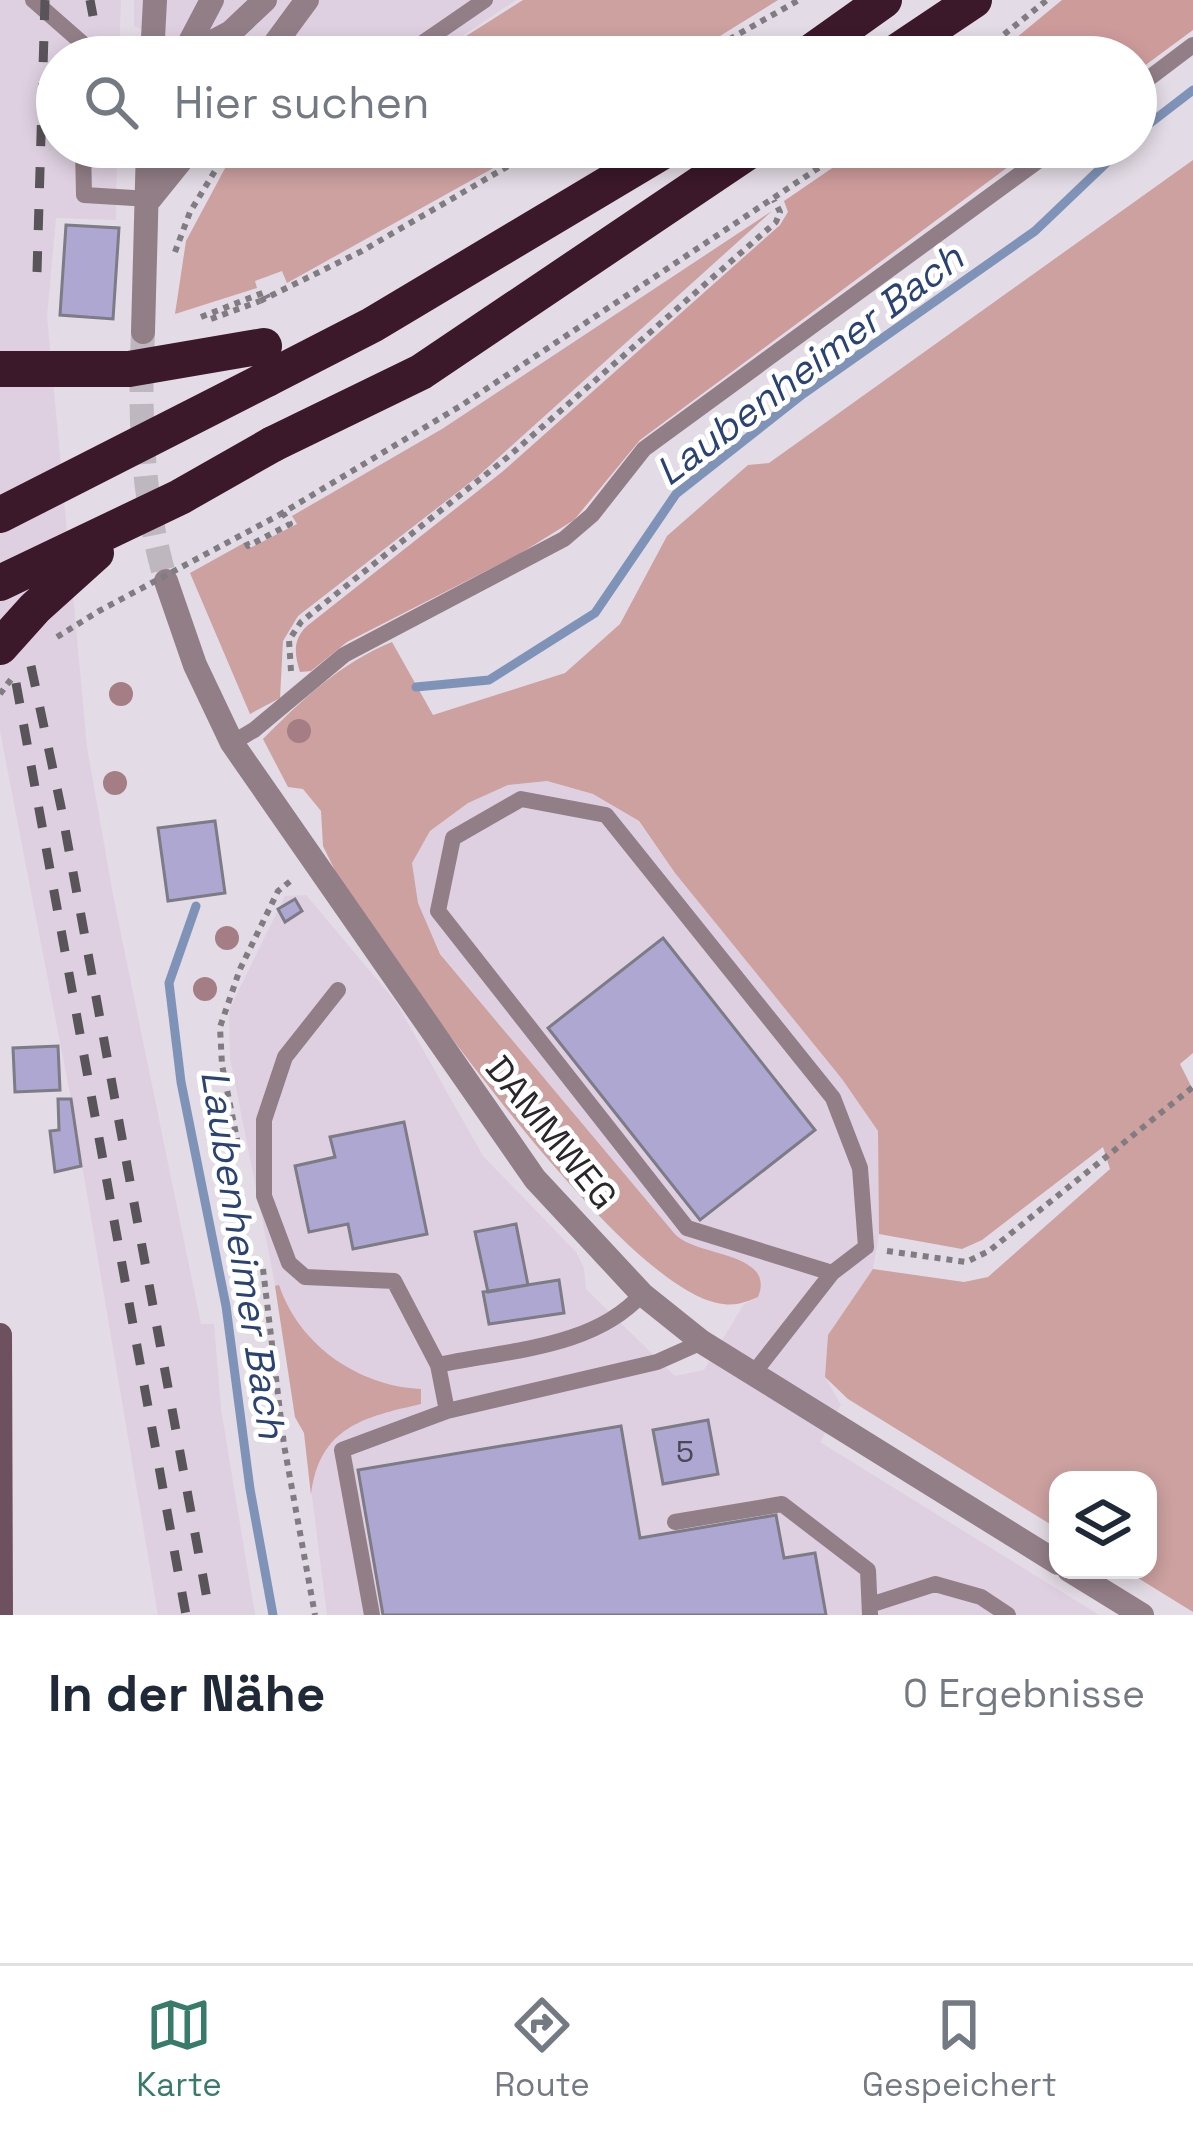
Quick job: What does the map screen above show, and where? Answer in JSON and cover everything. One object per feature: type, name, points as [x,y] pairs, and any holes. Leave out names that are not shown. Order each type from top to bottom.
[{"type":"highway","points":[[833,36],[884,0]]},
{"type":"highway","points":[[920,36],[974,0]]},
{"type":"highway","points":[[0,515],[266,363],[371,325],[635,168]]},
{"type":"highway","points":[[0,584],[421,372],[723,168]]},
{"type":"highway","points":[[0,369],[266,363]]},
{"type":"highway","points":[[12,656],[35,608],[130,521]]},
{"type":"main road","points":[[0,1335],[1,1615]]},
{"type":"street","points":[[153,36],[155,0]]},
{"type":"street","points":[[194,36],[212,0]]},
{"type":"street","points":[[223,36],[265,0]]},
{"type":"street","points":[[280,36],[307,0]]},
{"type":"street","points":[[142,332],[149,168]]},
{"type":"street","points":[[150,199],[159,168]]},
{"type":"street","points":[[150,199],[183,168]]},
{"type":"street","name":"DAMMWEG","points":[[166,581],[195,665],[232,743],[535,1179],[642,1294],[702,1342],[1049,1557]]},
{"type":"street","points":[[1084,1579],[1142,1615]]},
{"type":"lane","points":[[33,0],[69,36]]},
{"type":"lane","points":[[433,36],[485,0]]},
{"type":"lane","points":[[1157,72],[1193,45]]},
{"type":"lane","points":[[83,168],[84,195],[150,199]]},
{"type":"lane","points":[[232,743],[344,655],[564,539],[592,515],[644,449],[1028,168]]},
{"type":"lane","points":[[753,1374],[832,1273],[866,1247],[860,1168],[833,1098],[606,815],[521,799],[453,838],[438,911],[687,1228],[832,1273]]},
{"type":"lane","points":[[338,990],[285,1057],[264,1120],[264,1196],[290,1263],[305,1277],[394,1281],[438,1365],[447,1411]]},
{"type":"lane","points":[[438,1365],[594,1332],[620,1317],[642,1294]]},
{"type":"lane","points":[[372,1615],[342,1450],[447,1411],[657,1362],[702,1342]]},
{"type":"lane","points":[[675,1522],[782,1504],[868,1570],[870,1610],[935,1585],[981,1597],[1008,1615]]},
{"type":"path","points":[[735,36],[799,0]]},
{"type":"path","points":[[1002,36],[1047,0]]},
{"type":"path","points":[[174,256],[190,212],[217,168]]},
{"type":"path","points":[[192,324],[264,299],[362,251],[505,168]]},
{"type":"path","points":[[47,646],[99,610],[281,514],[462,405],[820,168]]},
{"type":"path","points":[[301,689],[288,655],[291,634],[301,622],[509,456],[776,222],[779,212],[774,200]]},
{"type":"path","points":[[201,317],[265,292],[264,299]]},
{"type":"path","points":[[246,542],[248,546],[290,524],[281,514]]},
{"type":"path","points":[[0,694],[12,656]]},
{"type":"path","points":[[239,1148],[222,1065],[223,1010],[278,891],[291,881]]},
{"type":"path","points":[[866,1247],[966,1262],[989,1251],[1193,1087]]},
{"type":"path","points":[[261,1257],[284,1445],[315,1615]]},
{"type":"shaded area","points":[[0,0],[121,0],[120,36],[36,36],[36,168],[117,168],[116,220],[56,218],[47,316],[87,747],[201,1324],[214,1324],[221,1409],[255,1615],[158,1615],[71,1099],[0,731]]},
{"type":"shaded area","points":[[134,0],[516,0],[462,36],[160,36],[134,26]]},
{"type":"shaded area","points":[[523,0],[778,0],[720,36],[466,36]]},
{"type":"shaded area","points":[[1062,0],[1193,0],[1193,30],[1157,57],[1157,36],[1018,36]]},
{"type":"shaded area","points":[[1193,160],[1193,1053],[1180,1064],[1193,1090],[1193,1612],[1140,1579],[1157,1579],[1157,1471],[1049,1471],[1049,1523],[848,1399],[825,1377],[828,1335],[873,1269],[964,1282],[988,1277],[1110,1169],[1103,1147],[982,1240],[962,1249],[879,1234],[878,1131],[639,821],[593,794],[547,781],[508,785],[468,803],[430,831],[412,863],[418,903],[440,954],[674,1233],[745,1263],[761,1282],[758,1297],[732,1304],[681,1287],[631,1247],[576,1191],[466,1057],[345,891],[323,846],[321,811],[303,789],[288,787],[263,739],[338,672],[392,642],[433,715],[565,673],[620,624],[667,536],[748,465],[769,463]]},
{"type":"shaded area","points":[[225,168],[493,168],[287,283],[282,271],[255,281],[257,288],[175,314],[186,241]]},
{"type":"shaded area","points":[[832,168],[1007,168],[640,440],[574,520],[521,553],[347,642],[311,671],[300,672],[296,647],[307,626],[502,472],[780,225],[788,212],[784,201]]},
{"type":"shaded area","points":[[772,211],[477,477],[298,616],[283,641],[280,698],[250,714],[190,573],[244,543],[248,549],[297,524],[292,516],[442,429]]},
{"type":"shaded area","points":[[546,781],[593,794],[638,821],[878,1131],[879,1234],[873,1269],[828,1335],[825,1377],[841,1405],[820,1442],[1099,1615],[327,1615],[304,1433],[295,1417],[286,1339],[230,1058],[229,1010],[285,896],[306,895],[396,1002],[483,1156],[576,1252],[586,1289],[675,1376],[704,1370],[744,1304],[758,1297],[742,1261],[682,1243],[440,953],[418,903],[412,863],[430,831],[468,803],[508,785]]},
{"type":"shaded area","points":[[279,1285],[301,1326],[334,1358],[375,1380],[421,1389],[421,1404],[363,1421],[334,1440],[316,1472],[311,1495],[304,1433],[295,1417],[275,1286]]},
{"type":"building","points":[[66,225],[119,228],[113,319],[60,315]]},
{"type":"building","points":[[215,821],[225,893],[168,901],[158,828]]},
{"type":"building","points":[[295,899],[302,911],[285,922],[278,909]]},
{"type":"building","points":[[663,938],[815,1130],[700,1220],[548,1028]]},
{"type":"building","points":[[58,1046],[60,1090],[15,1092],[13,1048]]},
{"type":"building","points":[[58,1099],[71,1099],[81,1166],[55,1172],[50,1131],[59,1130]]},
{"type":"building","points":[[404,1122],[427,1234],[353,1249],[348,1224],[309,1232],[295,1166],[335,1157],[330,1137]]},
{"type":"building","points":[[516,1224],[528,1285],[488,1292],[475,1232]]},
{"type":"building","points":[[559,1280],[564,1313],[489,1324],[483,1292]]},
{"type":"building","points":[[708,1420],[718,1474],[663,1484],[653,1430]]},
{"type":"building","points":[[621,1426],[640,1538],[776,1515],[784,1558],[815,1553],[826,1615],[383,1615],[358,1470]]},
{"type":"waterway","name":"Laubenheimer Bach","points":[[1157,118],[1193,90]]},
{"type":"waterway","name":"Laubenheimer Bach","points":[[416,687],[489,680],[595,613],[676,494],[803,394],[1035,231],[1101,168]]},
{"type":"waterway","name":"Laubenheimer Bach","points":[[196,906],[169,983],[181,1082],[226,1306],[250,1489],[273,1615]]},
{"type":"tunnel","points":[[143,332],[144,458],[166,581]]},
{"type":"railway","points":[[44,36],[45,0]]},
{"type":"railway","points":[[90,0],[93,16]]},
{"type":"railway","points":[[37,272],[40,168]]},
{"type":"railway","points":[[31,666],[210,1615]]},
{"type":"railway","points":[[16,683],[186,1615]]}]
